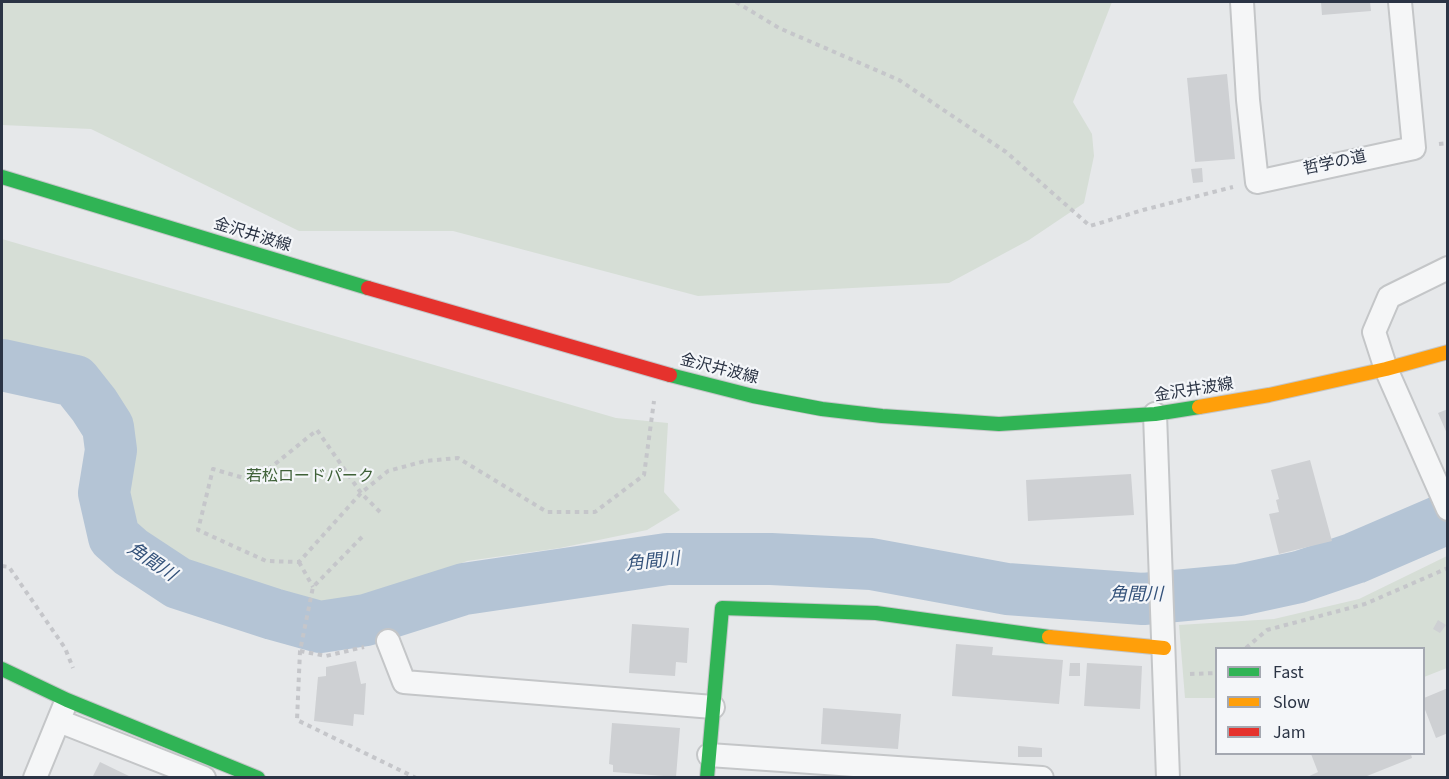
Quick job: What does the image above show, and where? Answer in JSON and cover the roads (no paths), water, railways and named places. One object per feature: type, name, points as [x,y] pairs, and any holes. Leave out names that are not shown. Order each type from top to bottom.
[{"type":"main road","name":"金沢井波線","points":[[2,177],[417,303],[687,380],[822,409],[882,416],[999,424],[1155,414],[1269,395],[1386,369],[1448,352]]},
{"type":"main road","points":[[708,766],[722,608],[876,613],[1045,637],[1164,648]]},
{"type":"main road","points":[[2,669],[67,700],[258,777]]},
{"type":"street","name":"哲学の道","points":[[1242,2],[1248,100],[1257,182],[1414,148],[1400,2]]},
{"type":"street","points":[[1444,501],[1386,369],[1374,332],[1389,297],[1448,268]]},
{"type":"street","points":[[1155,414],[1168,777]]},
{"type":"street","points":[[388,641],[404,682],[713,707]]},
{"type":"street","points":[[35,777],[67,700]]},
{"type":"street","points":[[58,721],[204,777]]},
{"type":"street","points":[[708,766],[1042,777]]},
{"type":"waterway","name":"角間川","points":[[2,365],[75,381],[94,405],[108,427],[111,450],[104,493],[114,537],[131,552],[178,583],[320,627],[366,620],[464,589],[667,559],[771,559],[871,564],[1007,589],[1143,599],[1239,590],[1299,577],[1355,558],[1448,518]]},
{"type":"park label","name":"若松ロードパーク","points":[[310,477]]}]
